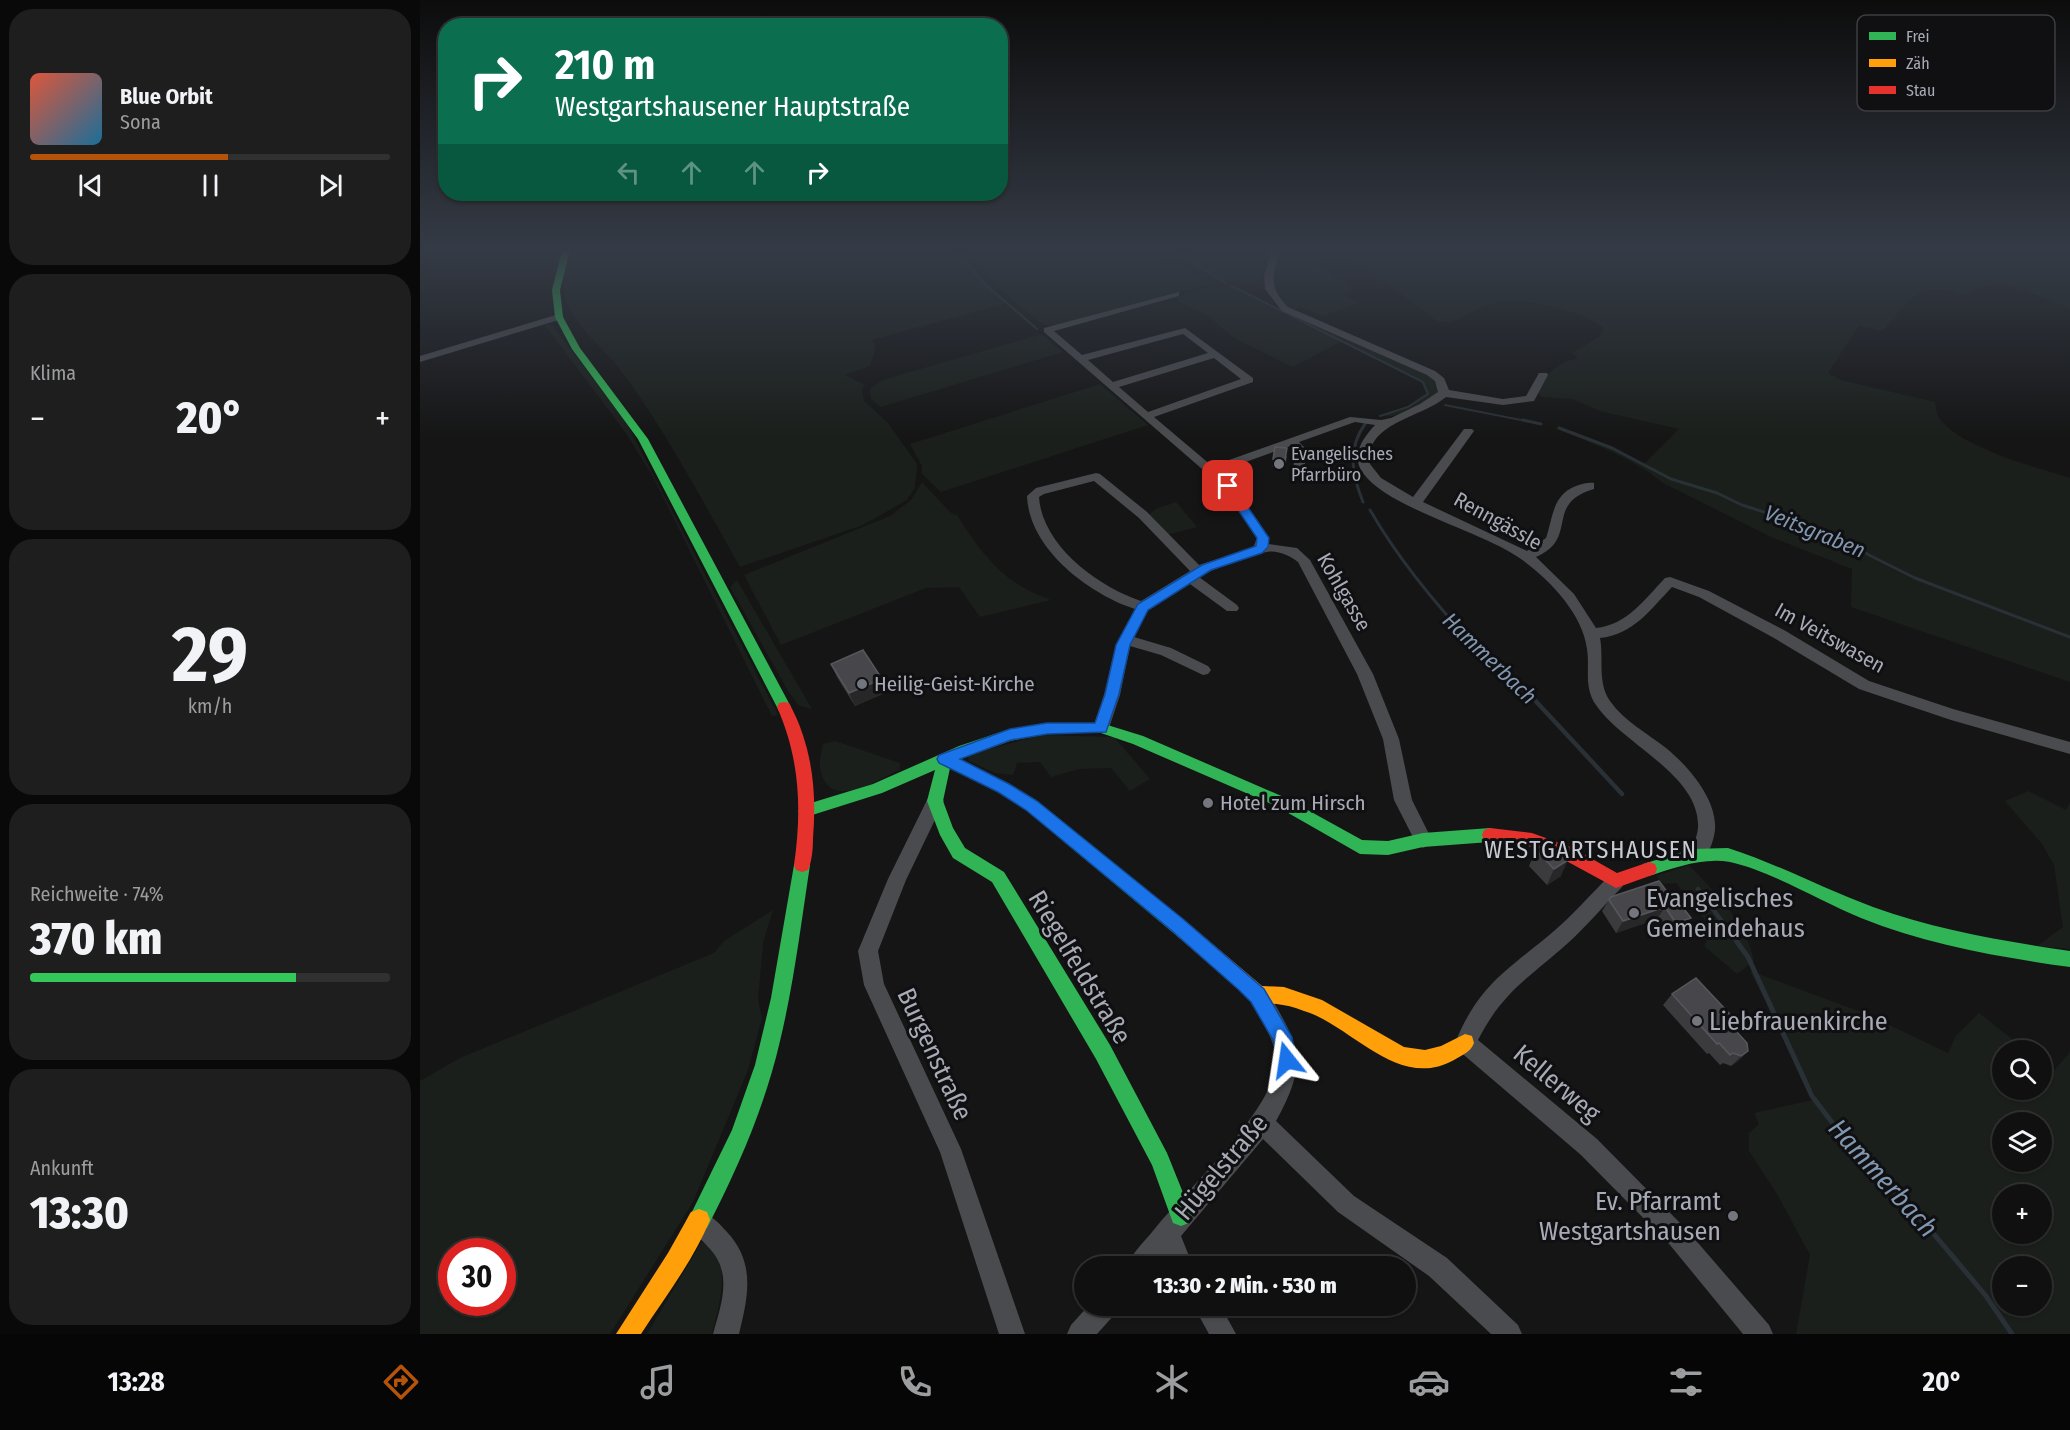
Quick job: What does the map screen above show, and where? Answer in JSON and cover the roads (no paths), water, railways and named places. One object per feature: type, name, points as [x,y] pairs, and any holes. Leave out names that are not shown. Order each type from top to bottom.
[{"type":"street","points":[[559,313],[576,349],[643,439],[795,728],[807,777],[806,841],[771,1041],[750,1110],[727,1169],[676,1261],[627,1334]]},
{"type":"street","points":[[1101,728],[1125,640],[1143,607],[1194,575],[1258,551],[1262,547],[1263,538],[1228,486],[1047,330],[1107,313]]},
{"type":"street","points":[[1295,313],[1431,373],[1440,380],[1444,393]]},
{"type":"street","points":[[420,359],[559,317]]},
{"type":"street","points":[[1080,359],[1179,330],[1185,331],[1249,380],[1146,416]]},
{"type":"street","points":[[1111,387],[1216,354]]},
{"type":"street","points":[[1209,471],[1354,419],[1367,419],[1383,424],[1426,406],[1444,393],[1516,402],[1530,399],[1543,375]]},
{"type":"street","name":"Renngässle","points":[[1383,424],[1365,445],[1363,459],[1367,471],[1377,482],[1473,527],[1527,556],[1562,590],[1591,634],[1595,650],[1595,688],[1606,708],[1628,731],[1661,754],[1685,777],[1705,810],[1706,831],[1699,854]]},
{"type":"street","points":[[1416,502],[1468,431]]},
{"type":"street","points":[[1291,441],[1301,450],[1299,474]]},
{"type":"street","points":[[1143,607],[1107,593],[1094,585],[1048,542],[1040,529],[1032,506],[1033,496],[1040,492],[1096,477],[1143,515],[1194,575],[1232,608]]},
{"type":"street","points":[[1527,556],[1543,550],[1555,534],[1565,498],[1574,491],[1590,486]]},
{"type":"street","name":"Kohlgasse","points":[[1262,547],[1292,551],[1303,560],[1348,639],[1365,674],[1390,739],[1402,801],[1423,840]]},
{"type":"street","name":"Im Veitswasen","points":[[1591,634],[1610,632],[1633,620],[1670,581],[1704,594],[1732,609],[1864,685],[1951,714],[2070,748]]},
{"type":"street","points":[[1125,640],[1162,649],[1180,656],[1203,670]]},
{"type":"street","points":[[806,811],[877,789],[945,759],[1010,735],[1047,728],[1101,728],[1138,740],[1281,802],[1360,848],[1388,848],[1423,840],[1485,834],[1526,838],[1565,852],[1616,881]]},
{"type":"street","points":[[935,801],[945,759]]},
{"type":"street","name":"Hügelstraße","points":[[945,759],[1004,788],[1031,805],[1177,924],[1258,995],[1282,1037],[1287,1060],[1281,1089],[1262,1123],[1147,1256]]},
{"type":"street","name":"Riegelfeldstraße","points":[[935,801],[946,831],[959,853],[998,876],[1103,1052],[1160,1160],[1174,1223]]},
{"type":"street","name":"Burgenstraße","points":[[935,801],[897,879],[868,951],[874,985],[950,1149],[1012,1334]]},
{"type":"street","points":[[1258,995],[1284,996],[1317,1006],[1401,1056],[1425,1060],[1444,1055],[1465,1042],[1484,1008],[1504,982],[1562,936],[1616,881],[1699,854],[1719,854],[1747,861],[1863,911],[1917,931],[2033,956],[2070,967]]},
{"type":"street","points":[[2033,956],[2070,959]]},
{"type":"street","name":"Kellerweg","points":[[1465,1042],[1589,1147],[1678,1237],[1760,1334]]},
{"type":"street","points":[[1262,1123],[1347,1204],[1438,1267],[1509,1334]]},
{"type":"street","points":[[698,1221],[721,1240],[736,1263],[736,1293],[726,1334]]},
{"type":"street","points":[[1174,1223],[1179,1256]]},
{"type":"street","points":[[1080,1334],[1096,1316]]},
{"type":"street","points":[[1212,1316],[1223,1334]]},
{"type":"waterway","points":[[1019,313],[1037,329]]},
{"type":"waterway","name":"Hammerbach","points":[[1286,313],[1423,382],[1428,394],[1408,407],[1380,416]]},
{"type":"waterway","name":"Veitsgraben","points":[[1445,405],[1531,422]]},
{"type":"waterway","name":"Veitsgraben","points":[[1523,420],[1541,424]]},
{"type":"waterway","name":"Hammerbach","points":[[1363,502],[1356,482],[1353,462],[1359,433],[1365,424]]},
{"type":"waterway","name":"Veitsgraben","points":[[1559,428],[1612,448],[1671,479],[1717,493],[1742,505],[1842,537],[1869,555],[1915,578],[2070,637]]},
{"type":"waterway","name":"Hammerbach","points":[[1370,510],[1393,547],[1419,582],[1476,647]]},
{"type":"waterway","name":"Hammerbach","points":[[1474,645],[1502,674],[1531,696],[1622,794]]},
{"type":"waterway","name":"Hammerbach","points":[[1698,889],[1738,943]]},
{"type":"waterway","name":"Hammerbach","points":[[1737,942],[1748,957],[1812,1096],[1865,1166],[1917,1214],[1986,1296],[2012,1334]]},
{"type":"place","name":"Evangelisches Pfarrbüro","points":[[1279,464]]},
{"type":"place","name":"Heilig-Geist-Kirche","points":[[862,684]]},
{"type":"place","name":"Hotel zum Hirsch","points":[[1208,803]]},
{"type":"place","name":"Evangelisches Gemeindehaus","points":[[1634,913]]},
{"type":"place","name":"Liebfrauenkirche","points":[[1697,1021]]},
{"type":"place","name":"Ev. Pfarramt Westgartshausen","points":[[1733,1216]]},
{"type":"district","name":"WESTGARTSHAUSEN","points":[[1591,850]]}]
